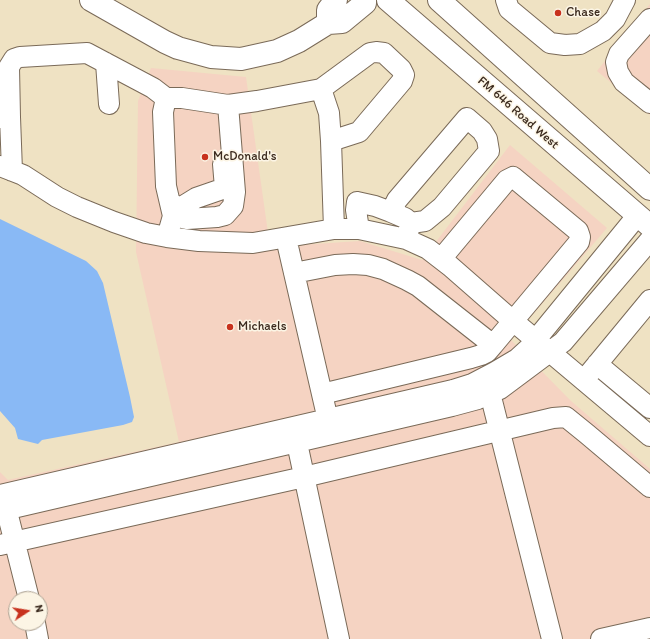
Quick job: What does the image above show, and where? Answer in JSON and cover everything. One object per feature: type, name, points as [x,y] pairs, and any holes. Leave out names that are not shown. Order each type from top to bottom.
[{"type":"main road","points":[[91,0],[165,42],[188,52],[211,57],[241,58],[277,51],[299,41],[328,23],[342,22],[365,3],[365,0]]},
{"type":"main road","points":[[328,23],[328,10],[336,0]]},
{"type":"main road","name":"FM 646 Road West","points":[[388,0],[644,221]]},
{"type":"main road","points":[[436,0],[650,189]]},
{"type":"lane","points":[[505,0],[509,9],[550,43],[565,45],[580,44],[603,31],[615,19],[625,0]]},
{"type":"lane","points":[[647,28],[619,54],[616,62],[618,72],[624,82],[650,103]]},
{"type":"lane","points":[[331,142],[359,132],[400,84],[404,75],[401,69],[384,53],[370,53],[321,89],[257,101],[223,104],[182,98],[166,98],[153,88],[86,53],[20,57],[14,59],[9,67],[5,117],[6,168],[38,183],[57,197],[77,207],[146,233],[167,237],[199,241],[253,243],[334,229],[408,231],[425,221],[442,207],[489,150],[487,139],[482,131],[467,118],[397,200],[391,212]]},
{"type":"lane","points":[[106,63],[109,104]]},
{"type":"lane","points":[[321,89],[329,113],[334,229]]},
{"type":"lane","points":[[166,98],[163,112],[166,186],[176,209],[187,219],[225,215],[233,206],[236,192],[223,104]]},
{"type":"lane","points":[[167,237],[176,209],[196,198],[225,188],[223,104]]},
{"type":"lane","points":[[322,394],[481,355],[487,352],[579,242],[580,236],[578,231],[513,178],[507,180],[440,259]]},
{"type":"lane","points":[[359,229],[356,210],[357,202],[375,206],[405,218],[408,231],[428,249],[650,436]]},
{"type":"lane","points":[[26,591],[7,543],[2,499],[330,427],[452,406],[478,399],[500,388],[543,346],[644,221]]},
{"type":"lane","points":[[286,238],[330,427]]},
{"type":"lane","points":[[330,427],[472,384],[517,359],[529,348],[563,342],[650,240]]},
{"type":"lane","points":[[294,273],[335,265],[353,264],[368,265],[384,269],[418,286],[493,345]]},
{"type":"lane","points":[[584,380],[650,300]]},
{"type":"lane","points":[[597,364],[650,408]]},
{"type":"lane","points":[[490,393],[552,639]]},
{"type":"lane","points":[[7,543],[304,477],[553,418],[566,418],[650,487]]},
{"type":"lane","points":[[295,435],[339,639]]},
{"type":"lane","points":[[601,639],[650,628]]},
{"type":"shaded area","points":[[650,4],[650,115],[597,71]]},
{"type":"shaded area","points":[[151,68],[246,77],[270,247],[360,241],[422,260],[510,145],[607,228],[511,340],[571,401],[650,469],[650,639],[0,639],[0,472],[8,480],[179,442],[136,252],[138,101]]},
{"type":"water","points":[[0,219],[86,261],[97,271],[103,283],[130,397],[134,417],[132,422],[42,440],[38,444],[18,439],[15,428],[0,411]]},
{"type":"place","name":"Chase","points":[[558,13]]},
{"type":"place","name":"McDonald's","points":[[205,157]]},
{"type":"place","name":"Michaels","points":[[230,327]]}]
